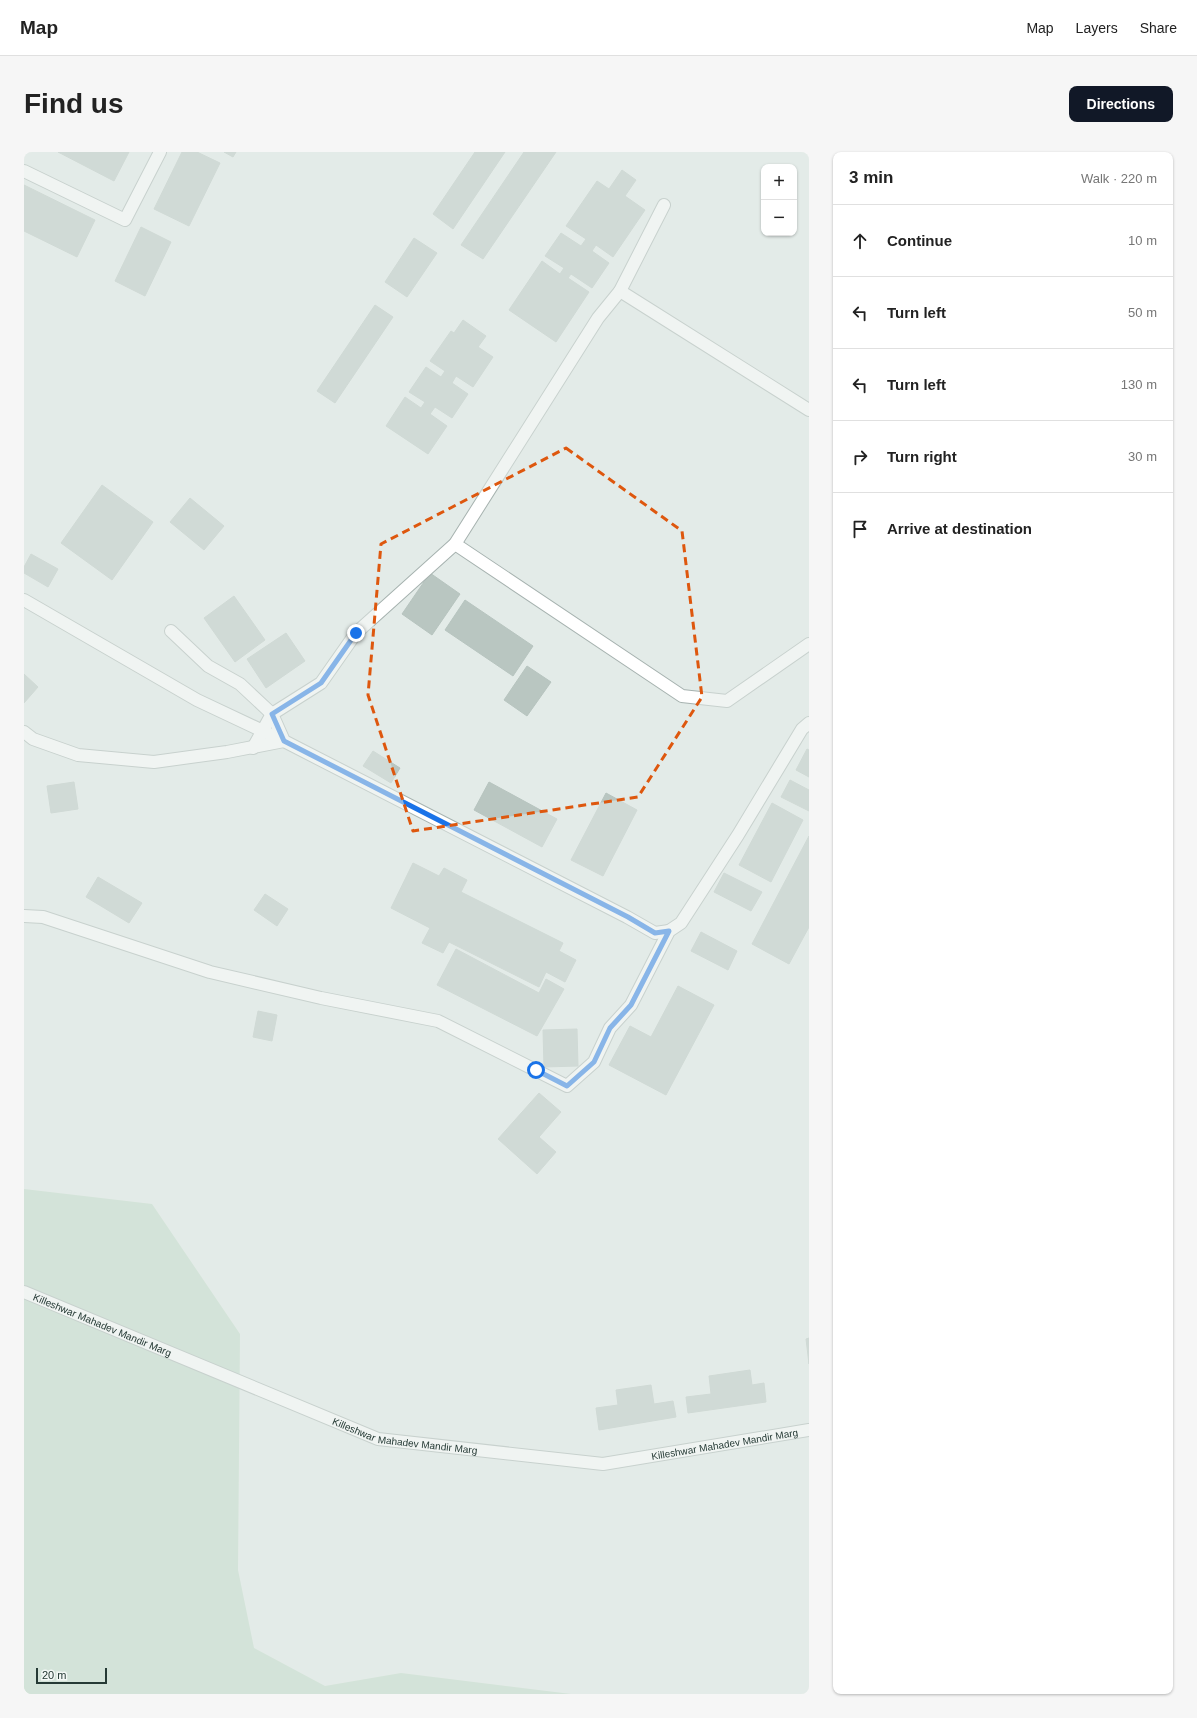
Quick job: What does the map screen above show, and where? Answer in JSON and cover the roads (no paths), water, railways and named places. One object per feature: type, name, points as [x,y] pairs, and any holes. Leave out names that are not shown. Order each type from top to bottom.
[{"type":"street","points":[[24,171],[125,220],[160,152]]},
{"type":"street","points":[[253,748],[264,732],[272,714],[321,683],[356,633],[455,544],[598,318],[620,291],[664,205]]},
{"type":"street","points":[[620,291],[809,410]]},
{"type":"street","points":[[455,544],[682,696],[726,701],[809,644]]},
{"type":"street","points":[[24,600],[196,700],[284,741],[628,917],[655,933],[669,931],[681,923],[738,835],[802,729],[809,723]]},
{"type":"street","points":[[171,631],[208,666],[240,684],[272,714],[284,741]]},
{"type":"street","points":[[24,732],[33,739],[78,754],[154,762],[253,748],[284,741]]},
{"type":"street","points":[[24,916],[43,917],[210,972],[321,998],[438,1021],[567,1086],[594,1062],[610,1028],[631,1005],[669,931]]},
{"type":"street","name":"Killeshwar Mahadev Mandir Marg","points":[[24,1292],[378,1439],[603,1464],[809,1430]]}]
